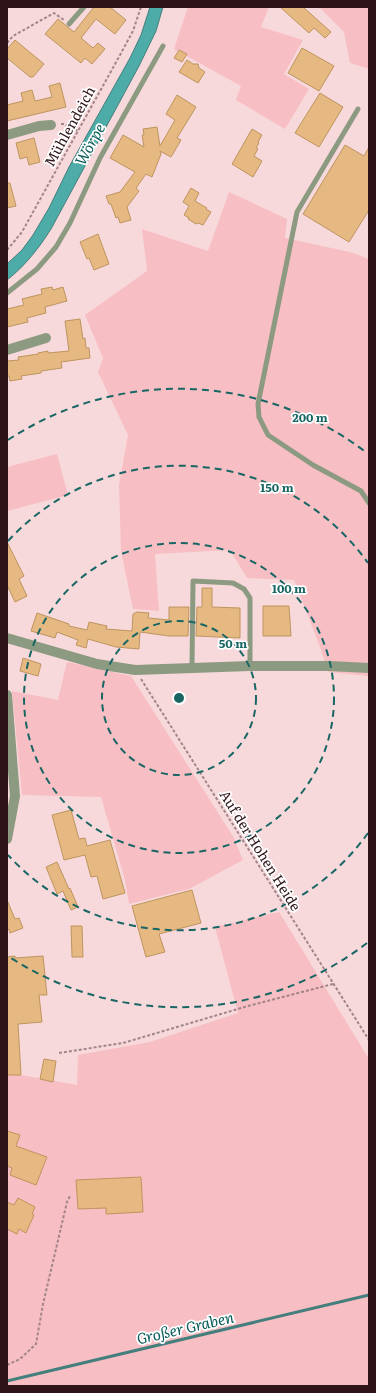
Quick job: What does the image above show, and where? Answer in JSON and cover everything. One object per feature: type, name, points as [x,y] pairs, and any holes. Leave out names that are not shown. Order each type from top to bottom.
[{"type":"street","points":[[7,135],[39,126],[51,125]]},
{"type":"street","points":[[7,350],[46,338]]},
{"type":"street","points":[[7,638],[97,664],[135,670],[250,666],[329,666],[369,668]]},
{"type":"street","points":[[7,695],[15,796],[7,839]]},
{"type":"lane","points":[[69,24],[84,7]]},
{"type":"lane","points":[[7,293],[38,269],[56,247],[70,223],[88,181],[100,158],[163,46]]},
{"type":"lane","points":[[358,109],[297,212],[258,404],[259,417],[268,435],[313,465],[362,491],[369,503]]},
{"type":"lane","points":[[192,667],[193,581],[233,583],[244,589],[250,598],[250,666]]},
{"type":"path","name":"Mühlendeich","points":[[7,250],[22,232],[78,131],[133,31],[141,7]]},
{"type":"path","points":[[7,43],[13,36],[54,13],[69,24]]},
{"type":"path","points":[[51,125],[64,124],[78,131]]},
{"type":"path","name":"Auf der Hohen Heide","points":[[135,670],[369,1040]]},
{"type":"path","points":[[59,1053],[123,1043],[248,1006],[334,984]]},
{"type":"path","points":[[7,1366],[20,1359],[36,1344],[43,1304],[67,1202],[70,1196]]},
{"type":"shaded area","points":[[188,7],[269,7],[261,27],[303,40],[284,74],[309,89],[285,129],[236,100],[241,86],[174,49]]},
{"type":"shaded area","points":[[319,7],[369,7],[369,69],[350,63],[344,32]]},
{"type":"shaded area","points":[[229,192],[287,219],[285,238],[350,252],[369,259],[369,676],[328,672],[294,580],[247,578],[230,550],[155,554],[159,611],[133,609],[121,551],[119,485],[128,435],[98,372],[103,358],[85,315],[147,271],[142,229],[208,251]]},
{"type":"shaded area","points":[[57,454],[68,495],[7,511],[7,467]]},
{"type":"shaded area","points":[[67,662],[131,676],[234,838],[243,860],[189,889],[129,904],[125,880],[101,797],[22,795],[12,691],[58,700]]},
{"type":"shaded area","points":[[279,912],[369,1059],[369,1386],[8,1386],[7,1075],[21,1075],[77,1085],[78,1055],[150,1042],[238,1013],[215,927]]},
{"type":"water","name":"Wörpe","points":[[150,7],[163,7],[156,31],[139,66],[51,229],[42,243],[20,269],[7,280],[7,264],[22,250],[49,208],[69,167],[130,58],[141,35]]},
{"type":"building","points":[[94,7],[110,7],[126,20],[115,34],[96,19],[81,38],[93,48],[98,43],[105,49],[92,64],[85,58],[81,63],[45,34],[58,19],[74,32]]},
{"type":"building","points":[[280,7],[303,7],[331,32],[325,38],[314,28],[309,33]]},
{"type":"building","points":[[15,40],[44,64],[33,77],[30,77],[7,58],[7,49]]},
{"type":"building","points":[[302,48],[334,66],[319,91],[288,73]]},
{"type":"building","points":[[179,50],[187,54],[182,62],[174,58]]},
{"type":"building","points":[[187,60],[193,64],[198,64],[199,68],[205,72],[198,83],[179,72]]},
{"type":"building","points":[[60,83],[66,107],[7,121],[7,105],[23,101],[21,93],[32,90],[35,101],[52,97],[49,86]]},
{"type":"building","points":[[320,93],[343,107],[319,147],[295,133]]},
{"type":"building","points":[[177,95],[196,107],[177,138],[181,140],[171,157],[160,151],[161,154],[152,177],[146,174],[136,188],[139,191],[127,207],[131,220],[120,223],[118,217],[116,218],[111,204],[109,204],[106,196],[120,192],[135,172],[110,158],[123,135],[144,147],[142,135],[144,135],[143,129],[157,127],[160,146],[175,120],[166,114]]},
{"type":"building","points":[[252,129],[262,135],[256,148],[258,149],[254,156],[262,161],[253,177],[232,164]]},
{"type":"building","points":[[34,138],[40,162],[29,165],[27,157],[20,159],[16,143]]},
{"type":"building","points":[[345,145],[364,156],[369,147],[369,210],[349,242],[303,214]]},
{"type":"building","points":[[7,183],[10,183],[16,206],[7,208]]},
{"type":"building","points":[[191,188],[199,193],[195,201],[211,212],[203,225],[198,223],[196,224],[184,215],[189,206],[183,202]]},
{"type":"building","points":[[98,234],[109,264],[94,270],[89,258],[87,259],[80,242]]},
{"type":"building","points":[[52,287],[53,290],[63,287],[67,301],[45,307],[46,313],[27,318],[28,322],[7,327],[7,309],[24,305],[22,299],[42,294],[41,289]]},
{"type":"building","points":[[80,319],[83,339],[85,338],[86,348],[89,348],[90,358],[61,362],[62,368],[21,376],[22,379],[10,381],[9,376],[7,376],[7,361],[19,360],[18,357],[48,351],[48,353],[69,351],[65,321]]},
{"type":"building","points":[[7,542],[24,576],[19,579],[27,596],[15,602],[7,585]]},
{"type":"building","points":[[202,588],[212,588],[212,607],[240,608],[240,638],[196,636],[197,607],[202,607]]},
{"type":"building","points":[[263,606],[289,606],[291,636],[263,636]]},
{"type":"building","points":[[169,607],[189,607],[188,636],[169,636],[140,632],[139,649],[116,647],[88,639],[86,648],[76,645],[78,640],[57,632],[55,638],[31,631],[37,613],[69,624],[69,626],[87,630],[89,622],[107,626],[106,629],[132,631],[133,614],[137,612],[149,613],[148,618],[169,620]]},
{"type":"building","points":[[23,658],[41,664],[38,676],[20,671]]},
{"type":"building","points":[[71,810],[79,839],[85,838],[87,846],[110,840],[125,893],[103,899],[97,876],[91,877],[85,855],[64,860],[52,815]]},
{"type":"building","points":[[57,862],[78,907],[71,910],[63,891],[57,894],[46,867]]},
{"type":"building","points":[[192,890],[201,923],[159,934],[165,952],[146,957],[132,906]]},
{"type":"building","points":[[7,900],[15,919],[19,918],[23,928],[10,933],[9,929],[7,930]]},
{"type":"building","points":[[71,926],[82,926],[83,957],[72,957]]},
{"type":"building","points":[[15,956],[15,958],[43,956],[47,995],[39,995],[42,1022],[18,1024],[21,1075],[7,1075],[7,957]]},
{"type":"building","points":[[44,1059],[56,1061],[53,1082],[40,1079]]},
{"type":"building","points":[[7,1131],[20,1135],[16,1146],[47,1157],[36,1185],[10,1175],[12,1168],[7,1166]]},
{"type":"building","points":[[141,1177],[143,1212],[106,1214],[106,1208],[78,1209],[76,1180]]},
{"type":"building","points":[[18,1198],[35,1207],[32,1214],[34,1215],[26,1233],[19,1229],[17,1234],[7,1229],[7,1202],[14,1205]]},
{"type":"waterway","name":"Großer Graben","points":[[7,1381],[369,1295]]}]
